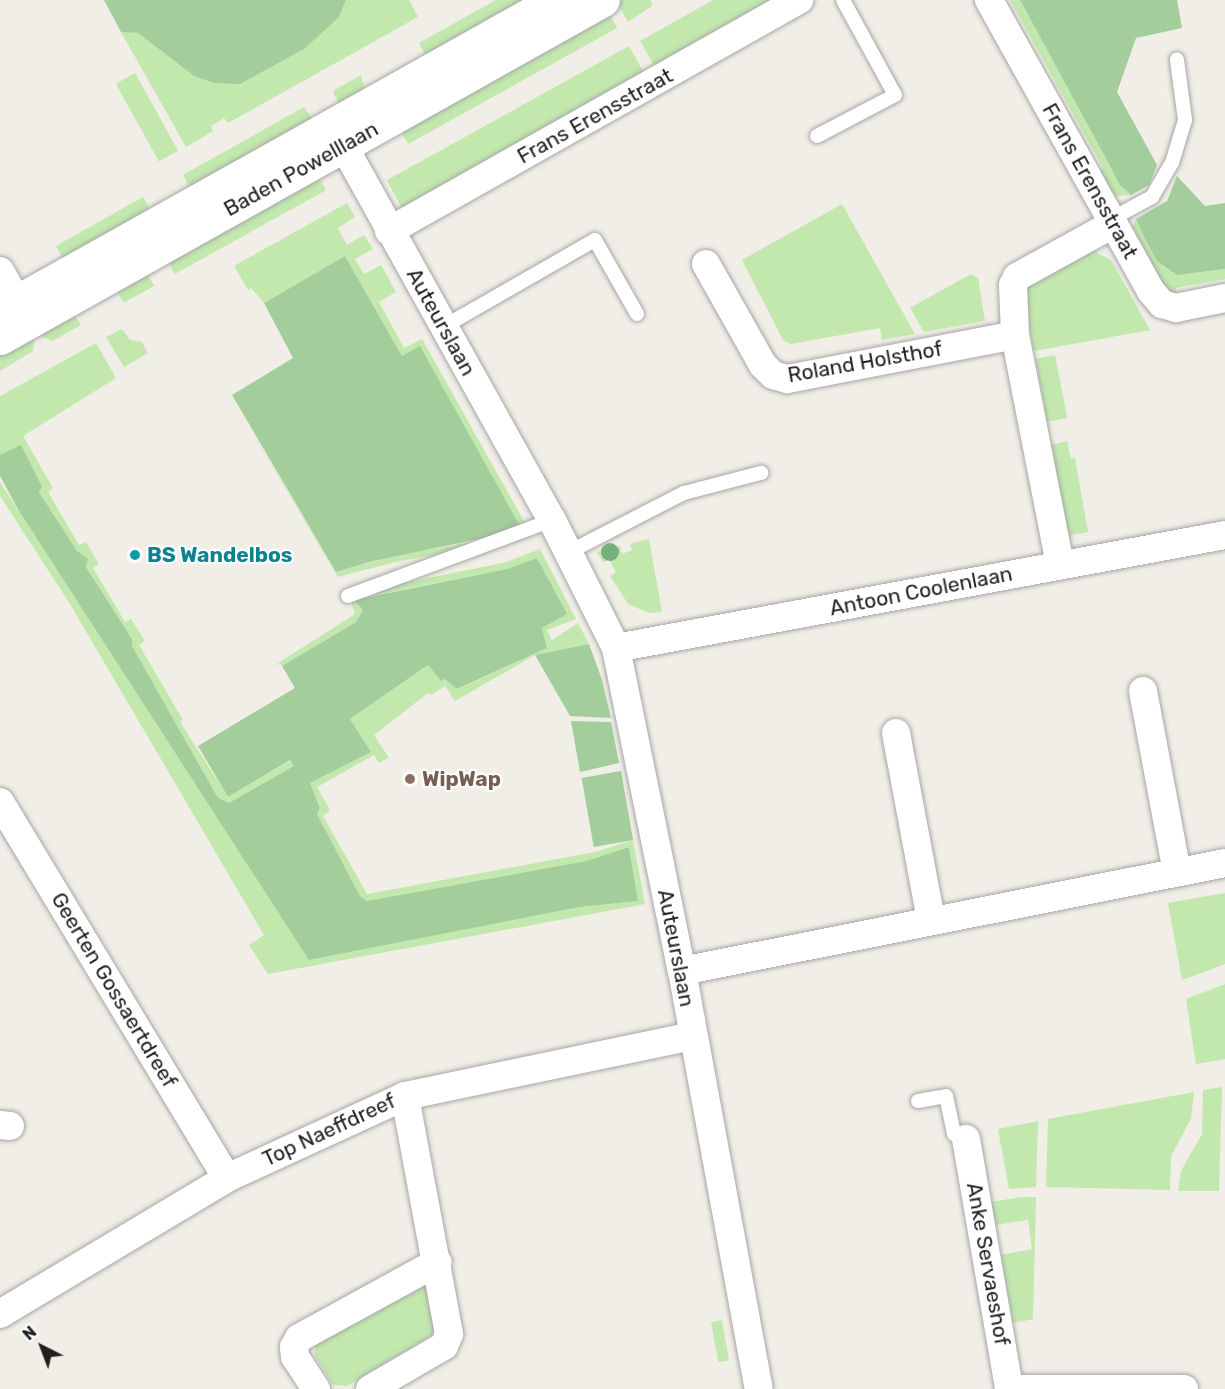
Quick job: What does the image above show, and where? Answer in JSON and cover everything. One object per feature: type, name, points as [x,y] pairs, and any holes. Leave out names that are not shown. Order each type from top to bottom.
[{"type":"street","name":"Baden Powelllaan","points":[[338,135],[555,0]]},
{"type":"street","name":"Baden Powelllaan","points":[[0,338],[15,311],[338,135],[603,0]]},
{"type":"street","name":"Frans Erensstraat","points":[[389,231],[799,0]]},
{"type":"street","name":"Frans Erensstraat","points":[[989,0],[1112,222],[1162,304],[1176,308],[1225,298]]},
{"type":"street","name":"Auteurslaan","points":[[338,135],[389,231],[552,520],[616,648],[682,971],[692,1036],[759,1389]]},
{"type":"street","points":[[1060,566],[1015,335],[1013,285],[1017,277],[1112,222]]},
{"type":"street","name":"Roland Holsthof","points":[[706,264],[763,365],[773,375],[787,379],[1015,335]]},
{"type":"street","points":[[0,271],[15,311]]},
{"type":"street","name":"Antoon Coolenlaan","points":[[616,648],[1225,535]]},
{"type":"street","points":[[1143,691],[1177,872]]},
{"type":"street","points":[[896,733],[931,920]]},
{"type":"street","name":"Geerten Gossaertdreef","points":[[0,802],[227,1178]]},
{"type":"street","points":[[682,971],[931,920],[1225,864]]},
{"type":"street","name":"Top Naeffdreef","points":[[0,1314],[227,1178],[405,1095],[692,1036]]},
{"type":"street","points":[[370,1389],[444,1346],[449,1334],[438,1262],[405,1095]]},
{"type":"street","name":"Anke Servaeshof","points":[[966,1139],[1009,1389]]},
{"type":"street","points":[[316,1389],[295,1357],[294,1347],[299,1338],[438,1262]]},
{"type":"street","points":[[1018,1389],[1184,1389]]},
{"type":"lane","points":[[817,136],[895,95],[843,0]]},
{"type":"lane","points":[[1112,222],[1152,197],[1172,163],[1185,120],[1177,60]]},
{"type":"lane","points":[[443,327],[595,240],[637,314]]},
{"type":"lane","points":[[569,552],[684,493],[761,473]]},
{"type":"lane","points":[[348,596],[552,520]]},
{"type":"lane","points":[[918,1101],[946,1096],[954,1134],[966,1139]]},
{"type":"green space","points":[[104,0],[346,0],[339,17],[304,49],[240,84],[214,83],[194,76],[138,33],[121,32]]},
{"type":"green space","points":[[346,0],[409,0],[418,17],[228,123],[224,118],[211,126],[213,131],[186,147],[121,32],[138,33],[194,76],[240,84],[339,17]]},
{"type":"green space","points":[[496,0],[539,0],[439,56],[424,53],[419,43]]},
{"type":"green space","points":[[620,0],[651,0],[652,6],[628,22],[617,2]]},
{"type":"green space","points":[[713,0],[784,0],[657,70],[640,41]]},
{"type":"green space","points":[[1010,0],[1020,0],[1112,171],[1131,195],[1114,196],[1098,172],[1103,168]]},
{"type":"green space","points":[[1020,0],[1177,0],[1182,28],[1136,38],[1117,92],[1157,165],[1149,185],[1131,195],[1120,185]]},
{"type":"green space","points":[[606,8],[617,28],[408,144],[397,124]]},
{"type":"green space","points":[[629,46],[646,77],[404,211],[387,180]]},
{"type":"green space","points":[[135,73],[178,151],[159,162],[116,84]]},
{"type":"green space","points":[[361,75],[367,96],[341,110],[333,91]]},
{"type":"green space","points":[[304,107],[316,124],[203,187],[188,185],[183,175]]},
{"type":"green space","points":[[315,170],[326,190],[175,274],[164,254]]},
{"type":"green space","points":[[1177,176],[1205,206],[1225,203],[1225,269],[1177,275],[1157,261],[1142,233],[1136,219],[1167,201]]},
{"type":"green space","points":[[143,197],[149,207],[143,220],[66,264],[56,246]]},
{"type":"green space","points":[[347,203],[355,217],[338,228],[347,245],[364,235],[373,249],[355,259],[364,274],[381,265],[396,292],[379,302],[404,348],[422,339],[530,532],[491,545],[395,562],[338,577],[230,396],[336,572],[393,556],[490,539],[410,352],[402,356],[345,256],[264,303],[251,288],[248,290],[234,266]]},
{"type":"green space","points":[[842,204],[915,334],[882,340],[880,328],[791,344],[783,340],[742,260]]},
{"type":"green space","points":[[1136,219],[1142,233],[1177,275],[1225,269],[1225,279],[1176,288],[1176,294],[1168,294],[1132,228]]},
{"type":"green space","points":[[1093,246],[1097,253],[1111,260],[1150,330],[1034,351],[1021,287]]},
{"type":"green space","points":[[345,256],[402,356],[420,346],[522,530],[373,561],[336,572],[232,395],[293,358],[264,303]]},
{"type":"green space","points":[[143,266],[154,286],[124,303],[112,283]]},
{"type":"green space","points":[[971,274],[978,278],[985,321],[924,332],[910,308]]},
{"type":"green space","points":[[69,307],[81,325],[53,341],[42,337],[36,325]]},
{"type":"green space","points":[[122,329],[130,340],[142,342],[148,353],[124,367],[106,337]]},
{"type":"green space","points":[[28,330],[34,341],[33,351],[0,371],[0,345]]},
{"type":"green space","points":[[96,343],[116,378],[23,436],[53,488],[48,492],[79,545],[86,542],[99,564],[93,568],[125,622],[131,619],[145,641],[139,645],[183,720],[180,722],[228,797],[291,760],[294,766],[229,804],[218,798],[132,646],[132,639],[86,567],[88,559],[77,551],[39,492],[42,485],[21,446],[0,455],[0,396]]},
{"type":"green space","points":[[1055,355],[1067,418],[1048,422],[1035,359]]},
{"type":"green space","points":[[1067,441],[1071,459],[1075,458],[1088,532],[1067,536],[1050,445]]},
{"type":"green space","points":[[21,445],[42,486],[39,492],[77,551],[88,559],[86,567],[132,639],[132,646],[218,798],[229,803],[294,766],[290,760],[228,797],[198,746],[295,688],[282,666],[356,622],[363,610],[354,600],[507,569],[537,558],[567,614],[542,628],[547,648],[457,689],[445,679],[441,681],[428,665],[350,719],[371,752],[310,783],[320,808],[317,814],[360,896],[367,901],[586,861],[629,847],[638,901],[580,907],[309,960],[19,511],[0,476],[0,455]]},
{"type":"green space","points":[[0,482],[310,960],[580,907],[638,901],[629,847],[586,861],[368,901],[360,896],[317,814],[320,808],[310,783],[371,752],[350,719],[428,665],[441,681],[445,679],[458,689],[547,648],[542,628],[566,614],[537,558],[507,569],[355,599],[363,610],[356,622],[282,666],[280,663],[272,667],[355,614],[349,594],[507,562],[540,549],[576,619],[547,630],[552,640],[578,623],[589,644],[535,655],[455,701],[445,686],[431,695],[428,693],[374,735],[389,758],[379,763],[374,755],[317,787],[330,810],[323,816],[367,894],[595,852],[633,840],[645,904],[268,974],[249,945],[264,935],[70,604],[0,496]]},
{"type":"green space","points":[[649,539],[662,612],[649,613],[628,604],[610,576],[616,572],[609,560],[603,562],[597,552],[620,546],[622,554],[632,550],[630,544]]},
{"type":"green space","points":[[589,644],[602,680],[611,718],[570,716],[535,655]]},
{"type":"green space","points":[[571,721],[611,722],[619,763],[580,772]]},
{"type":"green space","points":[[621,771],[633,840],[594,847],[582,778]]},
{"type":"green space","points":[[1225,893],[1225,964],[1182,980],[1168,903]]},
{"type":"green space","points":[[1225,984],[1225,1059],[1196,1064],[1186,999]]},
{"type":"green space","points":[[1222,1087],[1219,1191],[1178,1191],[1181,1171],[1202,1134],[1203,1090]]},
{"type":"green space","points":[[1194,1092],[1191,1119],[1171,1156],[1170,1190],[1046,1187],[1048,1119]]},
{"type":"green space","points":[[1038,1121],[1036,1187],[1009,1189],[998,1129]]},
{"type":"green space","points":[[1036,1197],[1033,1319],[1013,1323],[1001,1255],[1032,1249],[1028,1220],[995,1225],[991,1202]]},
{"type":"green space","points":[[423,1280],[440,1321],[434,1334],[347,1386],[333,1385],[315,1356],[315,1345]]},
{"type":"green space","points":[[722,1320],[729,1360],[718,1362],[711,1322]]},
{"type":"place","name":"BS Wandelbos","points":[[135,555]]},
{"type":"place","name":"WipWap","points":[[410,779]]}]
